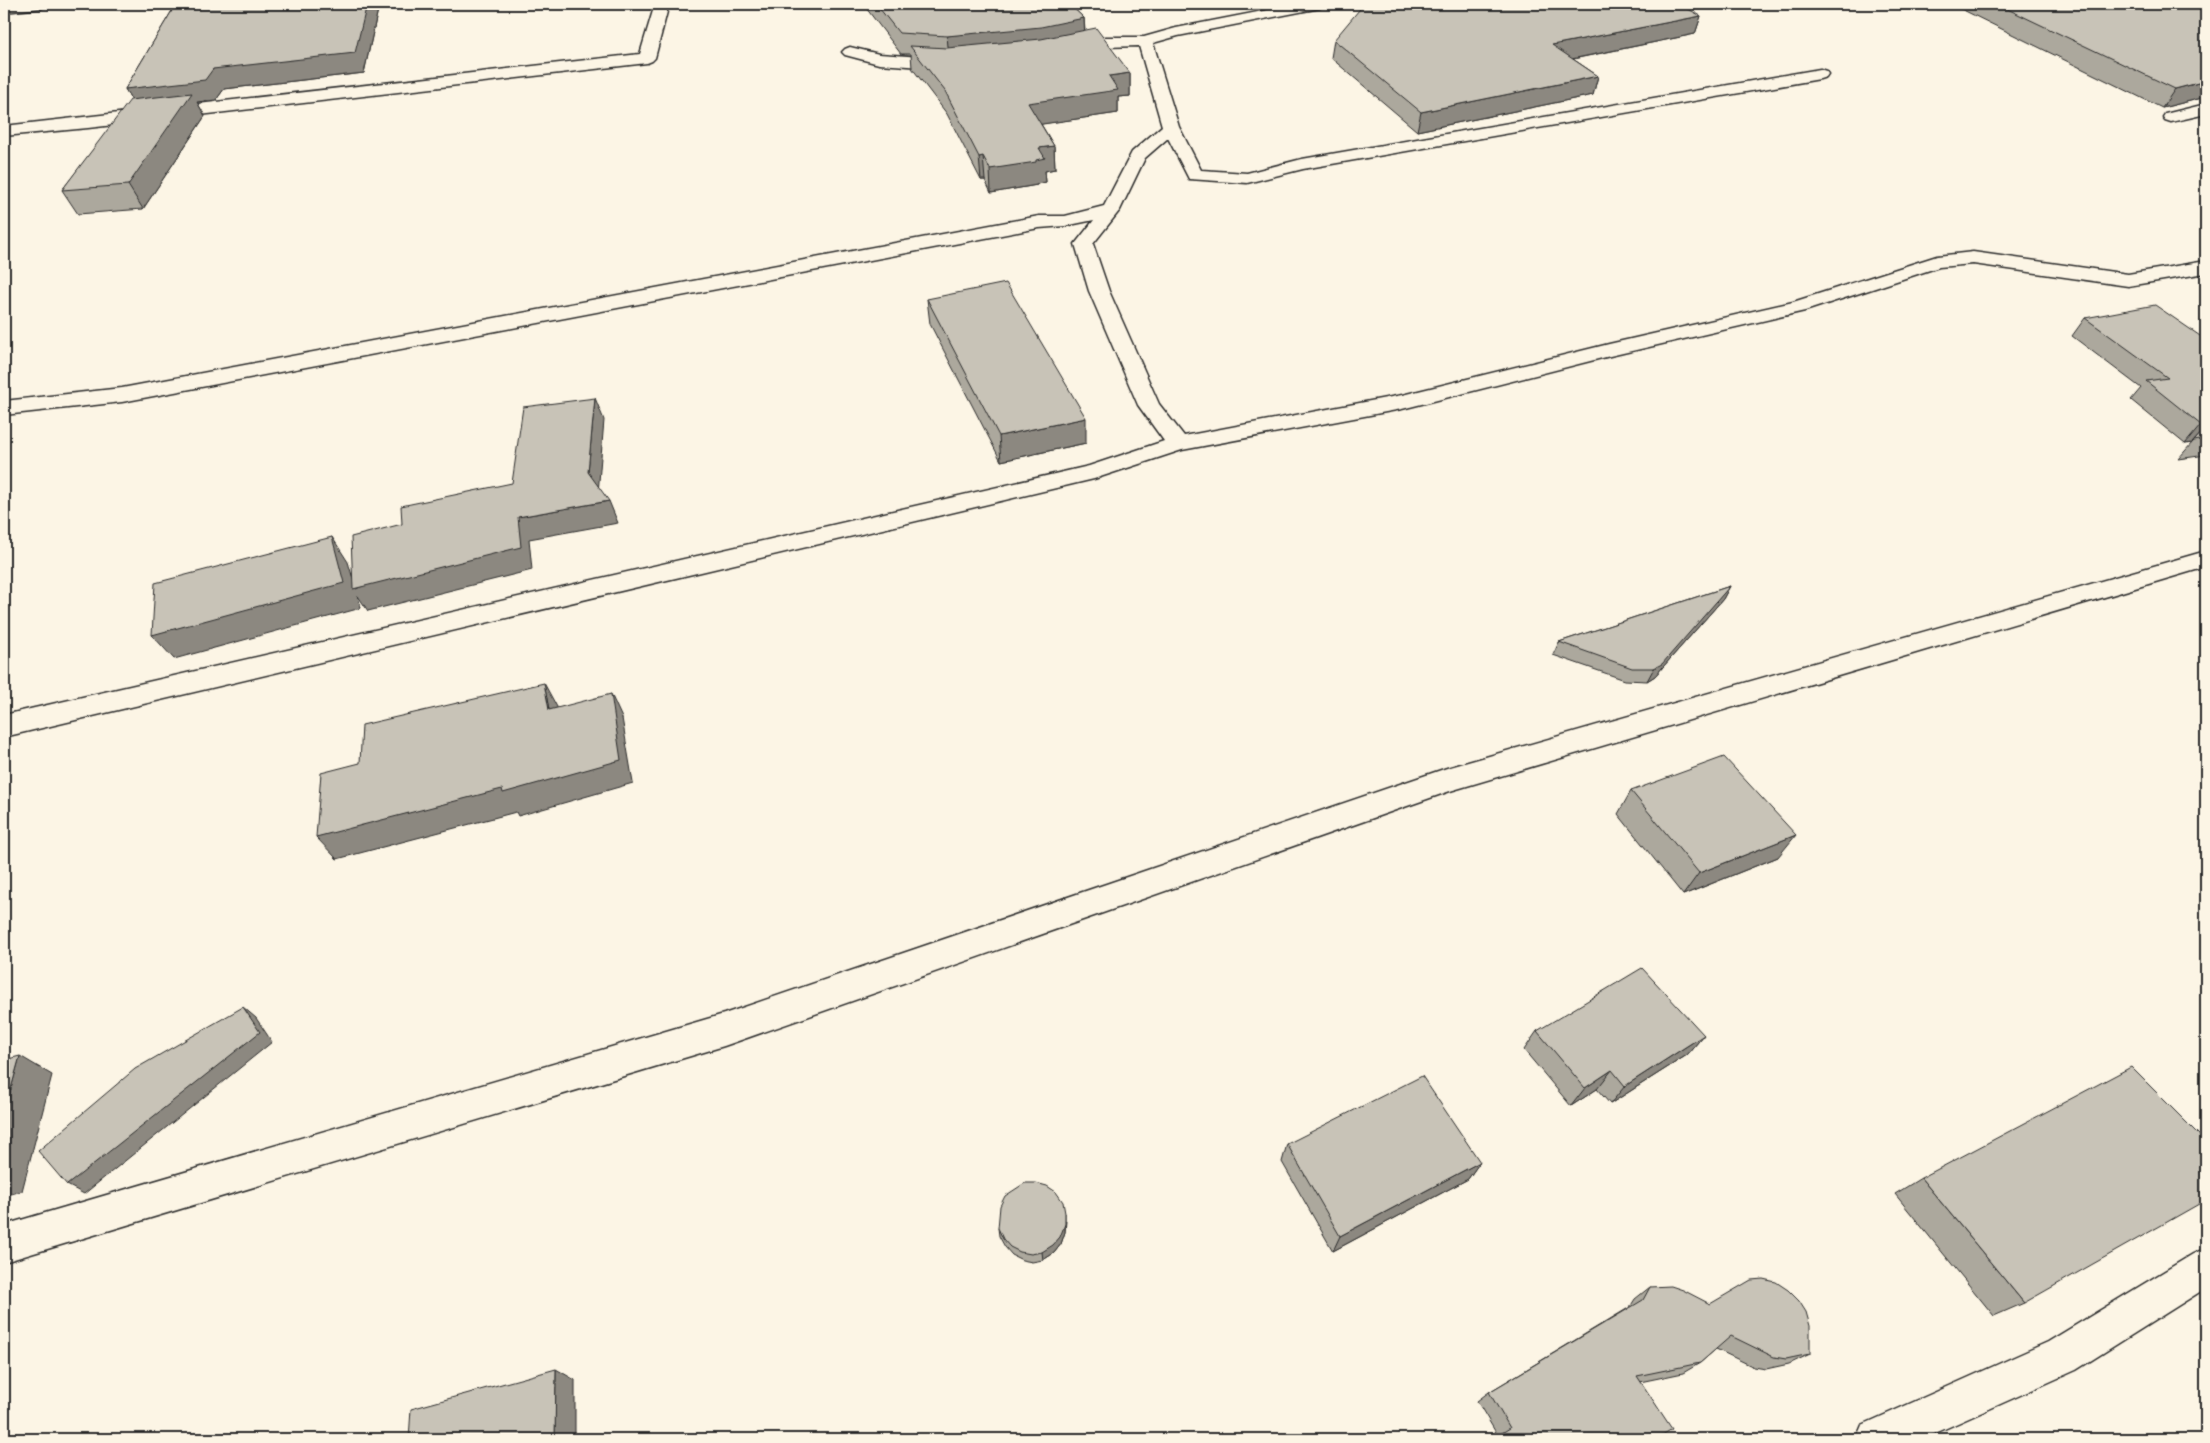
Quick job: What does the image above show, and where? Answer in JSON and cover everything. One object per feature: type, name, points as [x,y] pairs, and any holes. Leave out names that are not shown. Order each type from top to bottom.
[{"type":"street","points":[[4,8],[42,4]]},
{"type":"street","points":[[4,131],[88,123],[647,58],[662,4]]},
{"type":"street","points":[[1249,4],[1261,15]]},
{"type":"street","points":[[1051,52],[1105,42],[1144,41],[1176,32],[1320,4]]},
{"type":"street","points":[[1144,41],[1171,127],[1195,175],[1247,178],[1302,164],[1820,74]]},
{"type":"street","points":[[850,52],[879,59],[949,64],[967,62]]},
{"type":"street","points":[[2171,117],[2206,109]]},
{"type":"street","points":[[1171,127],[1138,156],[1111,210],[1084,244],[1100,291],[1149,405],[1178,444]]},
{"type":"street","points":[[4,408],[122,395],[1039,222],[1065,221],[1111,210]]},
{"type":"street","points":[[4,726],[1085,474],[1178,444],[1402,402],[1609,350],[1798,307],[1938,262],[1973,258],[2128,280],[2206,268]]},
{"type":"street","points":[[4,1244],[724,1030],[1447,780],[2206,559]]},
{"type":"street","points":[[1876,1439],[2062,1356],[2206,1268]]},
{"type":"building","points":[[176,4],[367,4],[355,53],[213,69],[205,80],[125,89]]},
{"type":"building","points":[[876,4],[1069,4],[1084,18],[1041,27],[947,36],[899,33]]},
{"type":"building","points":[[1364,4],[1679,4],[1701,16],[1552,45],[1598,76],[1421,112],[1334,40]]},
{"type":"building","points":[[1997,4],[2206,4],[2206,81],[2175,89]]},
{"type":"building","points":[[1096,28],[1130,73],[1109,76],[1118,90],[1028,103],[1054,146],[1039,148],[1045,158],[1036,160],[1036,162],[990,169],[983,156],[979,157],[945,91],[910,46],[947,48],[1041,39]]},
{"type":"building","points":[[192,93],[128,185],[62,190],[130,100]]},
{"type":"building","points":[[1006,283],[1086,418],[999,436],[927,299]]},
{"type":"building","points":[[2155,305],[2206,340],[2206,424],[2201,425],[2146,381],[2168,378],[2085,318]]},
{"type":"building","points":[[595,398],[588,472],[609,501],[518,517],[521,547],[353,589],[351,537],[402,524],[401,506],[512,483],[523,407]]},
{"type":"building","points":[[2206,428],[2206,439],[2194,441]]},
{"type":"building","points":[[332,537],[344,583],[152,635],[155,583]]},
{"type":"building","points":[[1730,586],[1662,664],[1654,668],[1632,668],[1559,642]]},
{"type":"building","points":[[544,683],[549,710],[611,694],[621,760],[503,793],[502,789],[316,837],[321,773],[360,763],[362,725]]},
{"type":"building","points":[[1724,757],[1796,835],[1699,873],[1631,791]]},
{"type":"building","points":[[1642,968],[1704,1035],[1625,1086],[1612,1070],[1585,1088],[1537,1031]]},
{"type":"building","points":[[243,1007],[260,1032],[67,1185],[38,1151],[135,1069]]},
{"type":"building","points":[[20,1056],[4,1114],[4,1060]]},
{"type":"building","points":[[2131,1067],[2206,1142],[2206,1200],[2024,1303],[1921,1178]]},
{"type":"building","points":[[1422,1076],[1480,1162],[1340,1236],[1287,1144]]},
{"type":"building","points":[[1025,1183],[1047,1186],[1056,1192],[1063,1202],[1065,1213],[1065,1224],[1060,1237],[1053,1245],[1042,1252],[1031,1254],[1020,1252],[1010,1247],[1003,1239],[998,1228],[1000,1206],[1005,1196]]},
{"type":"building","points":[[1763,1279],[1776,1282],[1788,1290],[1799,1301],[1806,1312],[1810,1326],[1810,1354],[1786,1359],[1774,1357],[1731,1336],[1700,1363],[1637,1376],[1672,1429],[1656,1439],[1492,1439],[1510,1428],[1489,1392],[1643,1300],[1650,1287],[1671,1286],[1710,1304],[1751,1280]]},
{"type":"building","points":[[556,1369],[555,1439],[409,1439],[411,1409]]}]
